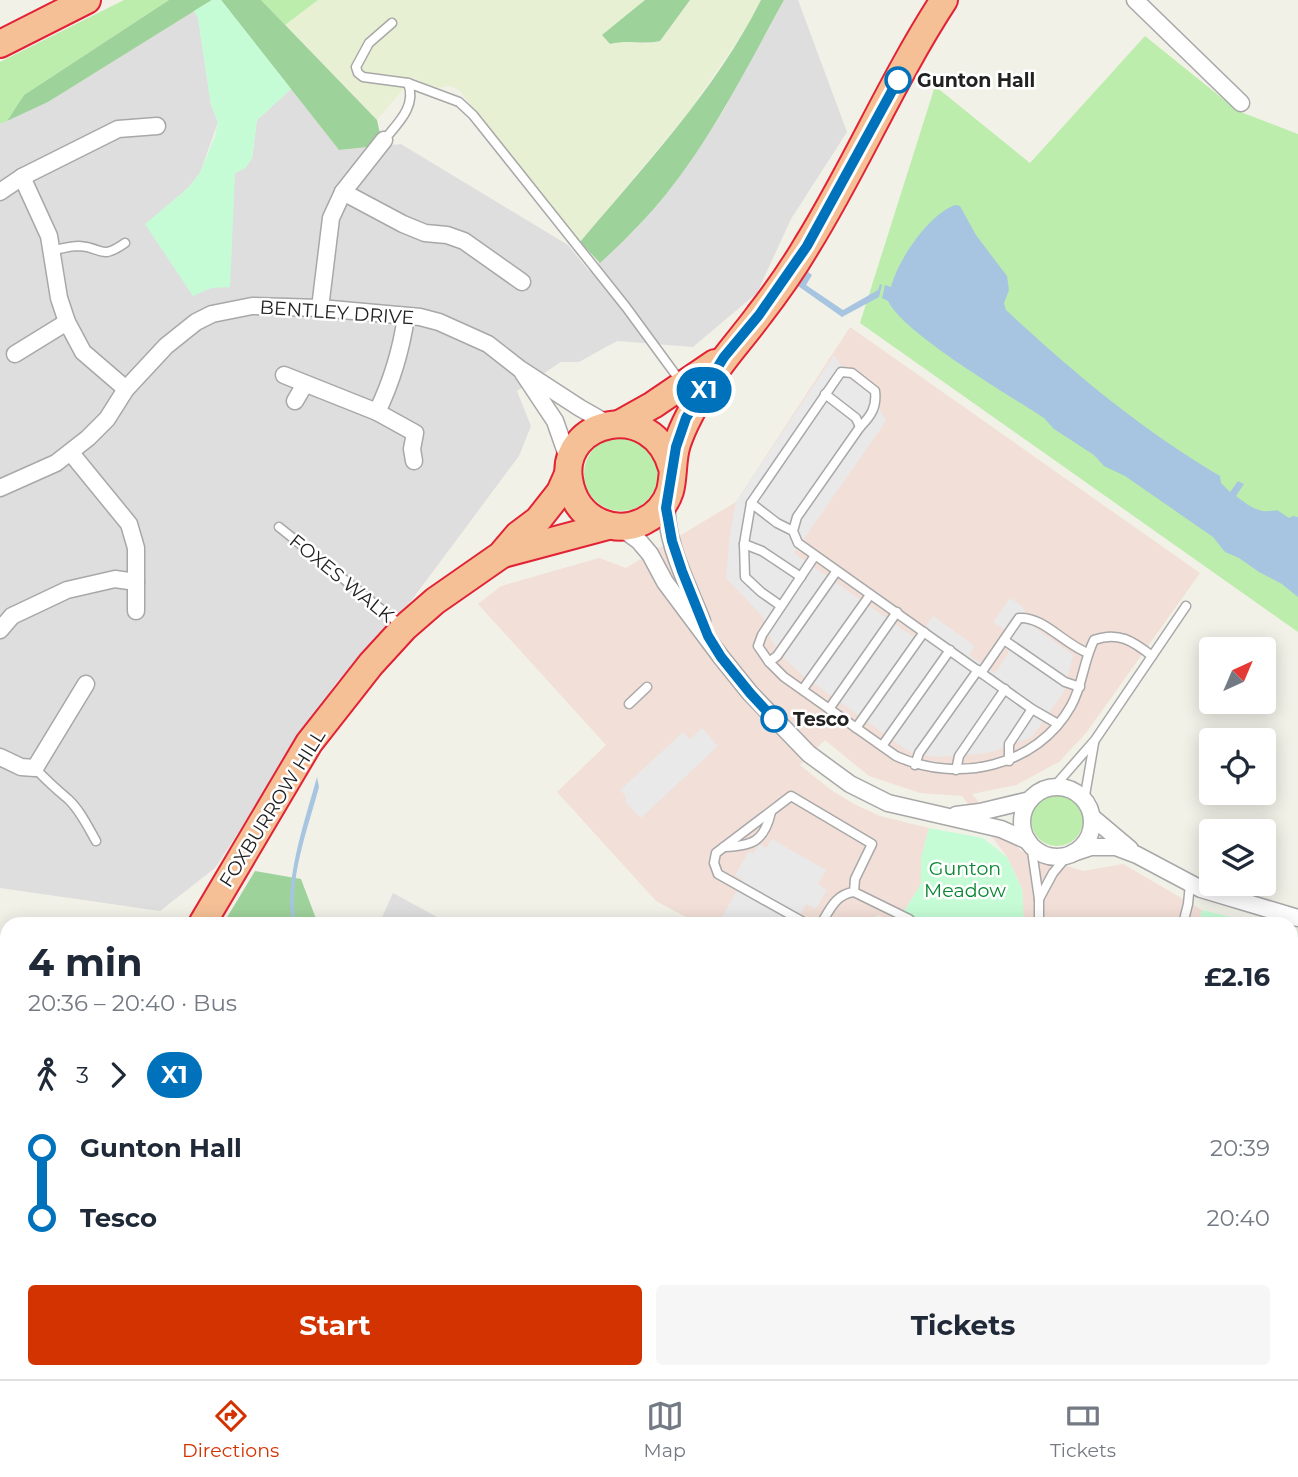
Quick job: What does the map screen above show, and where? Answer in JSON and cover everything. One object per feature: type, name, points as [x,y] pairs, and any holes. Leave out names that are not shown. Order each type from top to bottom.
[{"type":"highway","points":[[0,44],[87,0]]},
{"type":"highway","points":[[724,357],[653,405],[587,436],[579,444],[569,469],[572,493],[579,507],[592,519],[614,526],[637,525],[659,510],[671,481],[676,447],[686,418],[724,357],[759,315],[807,246],[944,0]]},
{"type":"highway","points":[[615,424],[635,426],[650,433],[662,444],[671,481]]},
{"type":"highway","name":"FOXBURROW HILL","points":[[206,917],[309,743],[371,664],[404,628],[435,601],[501,555],[518,535],[547,510],[560,492],[569,469]]},
{"type":"highway","name":"FOXBURROW HILL","points":[[501,555],[614,526]]},
{"type":"street","points":[[1135,0],[1241,103]]},
{"type":"street","points":[[0,192],[22,177],[118,129],[157,126]]},
{"type":"street","points":[[320,308],[331,218],[343,192],[384,141]]},
{"type":"street","points":[[22,177],[49,236],[59,298],[67,322],[83,352],[125,389]]},
{"type":"street","points":[[343,192],[403,225],[425,233],[447,235],[464,241],[489,261],[509,264],[522,282]]},
{"type":"street","name":"BENTLEY DRIVE","points":[[0,488],[36,474],[71,453],[107,419],[125,389],[195,321],[212,314],[252,306],[320,308],[439,322],[488,344],[520,369],[615,424]]},
{"type":"street","points":[[377,412],[391,384],[401,350],[406,317]]},
{"type":"street","points":[[15,354],[67,322]]},
{"type":"street","name":"BENTLEY DRIVE","points":[[520,369],[555,421],[569,469]]},
{"type":"street","points":[[284,375],[377,412],[415,433],[412,449],[414,461]]},
{"type":"street","points":[[295,401],[305,384]]},
{"type":"street","points":[[71,453],[129,524],[136,548],[136,611]]},
{"type":"street","points":[[671,481],[666,508],[672,541],[708,636]]},
{"type":"street","points":[[614,526],[639,541],[650,554],[665,582],[750,693],[809,754],[850,783],[888,803],[1001,829],[1052,856],[1071,854],[1091,847],[1116,847],[1190,881],[1201,889],[1295,917]]},
{"type":"street","points":[[0,630],[12,616],[67,590],[115,579],[136,582]]},
{"type":"street","points":[[0,757],[28,767],[86,684]]},
{"type":"street","points":[[943,816],[980,813],[1030,800],[1053,788],[1074,792],[1084,801],[1091,817],[1137,855]]},
{"type":"street","points":[[1029,842],[1024,833],[1023,816],[1030,800]]},
{"type":"street","points":[[1071,854],[1080,848],[1090,834],[1091,817]]},
{"type":"lane","points":[[392,23],[369,43],[356,67],[358,73],[363,78],[408,83],[459,102],[473,115],[626,307],[683,384]]},
{"type":"lane","points":[[384,141],[409,107],[411,91],[408,83]]},
{"type":"lane","points":[[51,251],[81,246],[110,253],[125,243]]},
{"type":"lane","points":[[781,606],[745,577],[744,544],[751,503],[841,372],[852,373],[875,391],[877,402],[871,416],[860,427],[797,517],[793,531],[798,543],[814,557],[897,612],[1032,709],[1058,724]]},
{"type":"lane","points":[[825,394],[856,418],[860,427]]},
{"type":"lane","points":[[751,503],[777,523],[793,531]]},
{"type":"lane","name":"FOXES WALK","points":[[279,527],[404,628]]},
{"type":"lane","points":[[744,544],[762,551],[801,577]]},
{"type":"lane","points":[[814,557],[762,635],[758,646],[784,677],[882,746],[915,765],[957,770],[986,767],[1009,761],[1052,734],[1069,710],[1080,687],[1083,667],[1094,640],[1120,636],[1152,656]]},
{"type":"lane","points":[[769,662],[777,656],[836,572]]},
{"type":"lane","points":[[803,689],[870,595]]},
{"type":"lane","points":[[1053,788],[1095,740],[1186,606]]},
{"type":"lane","points":[[829,709],[897,612]]},
{"type":"lane","points":[[915,765],[919,753],[1019,618],[1029,618],[1076,649],[1088,653]]},
{"type":"lane","points":[[856,728],[924,632]]},
{"type":"lane","points":[[1004,640],[1065,682],[1080,687]]},
{"type":"lane","points":[[882,746],[950,650]]},
{"type":"lane","points":[[629,704],[647,687]]},
{"type":"lane","points":[[957,770],[959,756],[1005,689]]},
{"type":"lane","points":[[1009,761],[1009,744],[1032,709]]},
{"type":"lane","points":[[1084,801],[1095,740]]},
{"type":"lane","points":[[28,767],[69,799],[96,841]]},
{"type":"lane","points":[[794,917],[719,874],[714,863],[716,853],[791,796],[870,842],[872,848],[855,878],[854,892]]},
{"type":"lane","points":[[724,847],[747,846],[767,830],[771,811]]},
{"type":"lane","points":[[1029,842],[1039,917]]},
{"type":"lane","points":[[1038,899],[1053,873],[1071,854]]},
{"type":"lane","points":[[1183,917],[1188,904],[1190,881]]},
{"type":"lane","points":[[825,917],[835,901],[854,892],[903,917]]},
{"type":"shaded area","points":[[784,0],[798,0],[847,132],[791,219],[757,293],[693,347],[617,341],[579,362],[561,362],[517,391],[531,426],[519,456],[411,601],[335,684],[215,868],[160,911],[0,888],[0,124],[48,102],[194,11],[198,17],[211,105],[218,122],[200,173],[187,189],[145,225],[231,217],[235,173],[245,168],[252,158],[257,120],[291,89],[339,150],[401,144],[568,245],[589,271],[634,231],[690,162],[723,111]]},
{"type":"shaded area","points":[[850,327],[1200,573],[1086,733],[1059,762],[1016,785],[972,794],[1021,851],[1083,871],[1123,864],[1202,910],[1200,917],[1024,917],[1022,889],[1007,857],[962,796],[920,793],[869,776],[825,740],[800,765],[831,790],[856,805],[880,816],[929,828],[921,858],[921,884],[900,917],[686,917],[656,901],[557,792],[606,745],[478,604],[501,586],[599,558],[626,568],[736,502]]},
{"type":"shaded area","points":[[834,355],[852,381],[872,395],[886,421],[794,553],[912,636],[926,626],[933,616],[975,646],[969,655],[995,673],[1008,654],[1005,630],[993,622],[1010,598],[1022,606],[1034,627],[1073,655],[1064,692],[1032,737],[979,754],[938,757],[911,753],[802,675],[785,659],[771,640],[763,617],[726,578],[736,502]]},
{"type":"shaded area","points":[[702,728],[718,746],[641,818],[625,802],[626,797],[620,790],[683,732],[690,739]]},
{"type":"shaded area","points":[[772,839],[826,870],[818,884],[827,890],[816,909],[806,904],[799,917],[722,917],[743,880],[735,875],[749,851],[753,854],[759,844],[766,848]]},
{"type":"shaded area","points":[[393,893],[437,917],[382,917]]},
{"type":"green space","points":[[124,0],[169,0],[24,95],[7,121],[0,124],[0,62]]},
{"type":"green space","points":[[169,0],[212,0],[48,102],[7,121],[24,95]]},
{"type":"green space","points":[[212,0],[221,0],[291,89],[257,120],[252,158],[245,168],[235,173],[230,287],[211,288],[193,296],[145,224],[187,189],[200,173],[215,136],[218,122],[211,105],[198,18],[194,11]]},
{"type":"green space","points":[[221,0],[261,0],[377,120],[380,134],[368,147],[339,150]]},
{"type":"green space","points":[[261,0],[318,0],[285,25]]},
{"type":"green space","points":[[318,0],[645,0],[630,14],[610,44],[630,40],[647,44],[660,41],[690,0],[761,0],[750,22],[688,113],[580,242],[459,90],[450,86],[438,88],[422,83],[414,77],[377,120],[285,25]]},
{"type":"green space","points":[[645,0],[690,0],[660,41],[610,44],[602,35]]},
{"type":"green space","points":[[761,0],[784,0],[715,123],[659,202],[600,263],[580,242],[701,96],[743,33]]},
{"type":"green space","points":[[1145,36],[1238,111],[1298,134],[1298,632],[860,323],[935,86],[1030,163]]},
{"type":"green space","points":[[614,437],[628,437],[642,443],[652,453],[658,474],[656,488],[642,505],[628,511],[614,511],[600,505],[590,495],[584,481],[584,467],[590,453],[600,443]]},
{"type":"green space","points":[[1057,794],[1067,796],[1075,802],[1081,810],[1081,830],[1075,838],[1067,844],[1057,846],[1047,844],[1039,838],[1033,830],[1031,820],[1033,810],[1039,802],[1047,796]]},
{"type":"green space","name":"Gunton Meadow","points":[[929,828],[983,838],[1007,857],[1022,889],[1024,917],[900,917],[921,884],[921,858]]},
{"type":"green space","points":[[255,871],[301,879],[315,917],[227,917]]},
{"type":"green space","points":[[1202,910],[1230,917],[1200,917]]},
{"type":"water","points":[[955,205],[960,206],[976,235],[1007,276],[1009,290],[1004,303],[1006,310],[1031,333],[1136,420],[1220,476],[1221,483],[1230,492],[1238,481],[1244,484],[1236,496],[1255,509],[1277,510],[1289,518],[1298,517],[1298,597],[1282,584],[1225,552],[1213,537],[1125,476],[1104,466],[1094,455],[1054,429],[1044,418],[935,346],[914,330],[888,301],[882,298],[885,285],[891,287],[900,264],[925,228],[945,210]]},
{"type":"water","points":[[808,272],[812,275],[806,285],[843,310],[878,290],[880,284],[879,297],[842,317],[798,286]]},
{"type":"water","points":[[317,777],[319,787],[296,874],[296,917],[293,917],[293,871]]},
{"type":"bus line","name":"X1","points":[[774,719],[721,657],[708,636],[682,571],[672,541],[666,508],[676,447],[686,418],[724,357],[759,315],[807,246],[898,80]]},
{"type":"place","name":"Gunton Hall","points":[[898,80]]},
{"type":"place","name":"Tesco","points":[[774,719]]}]
